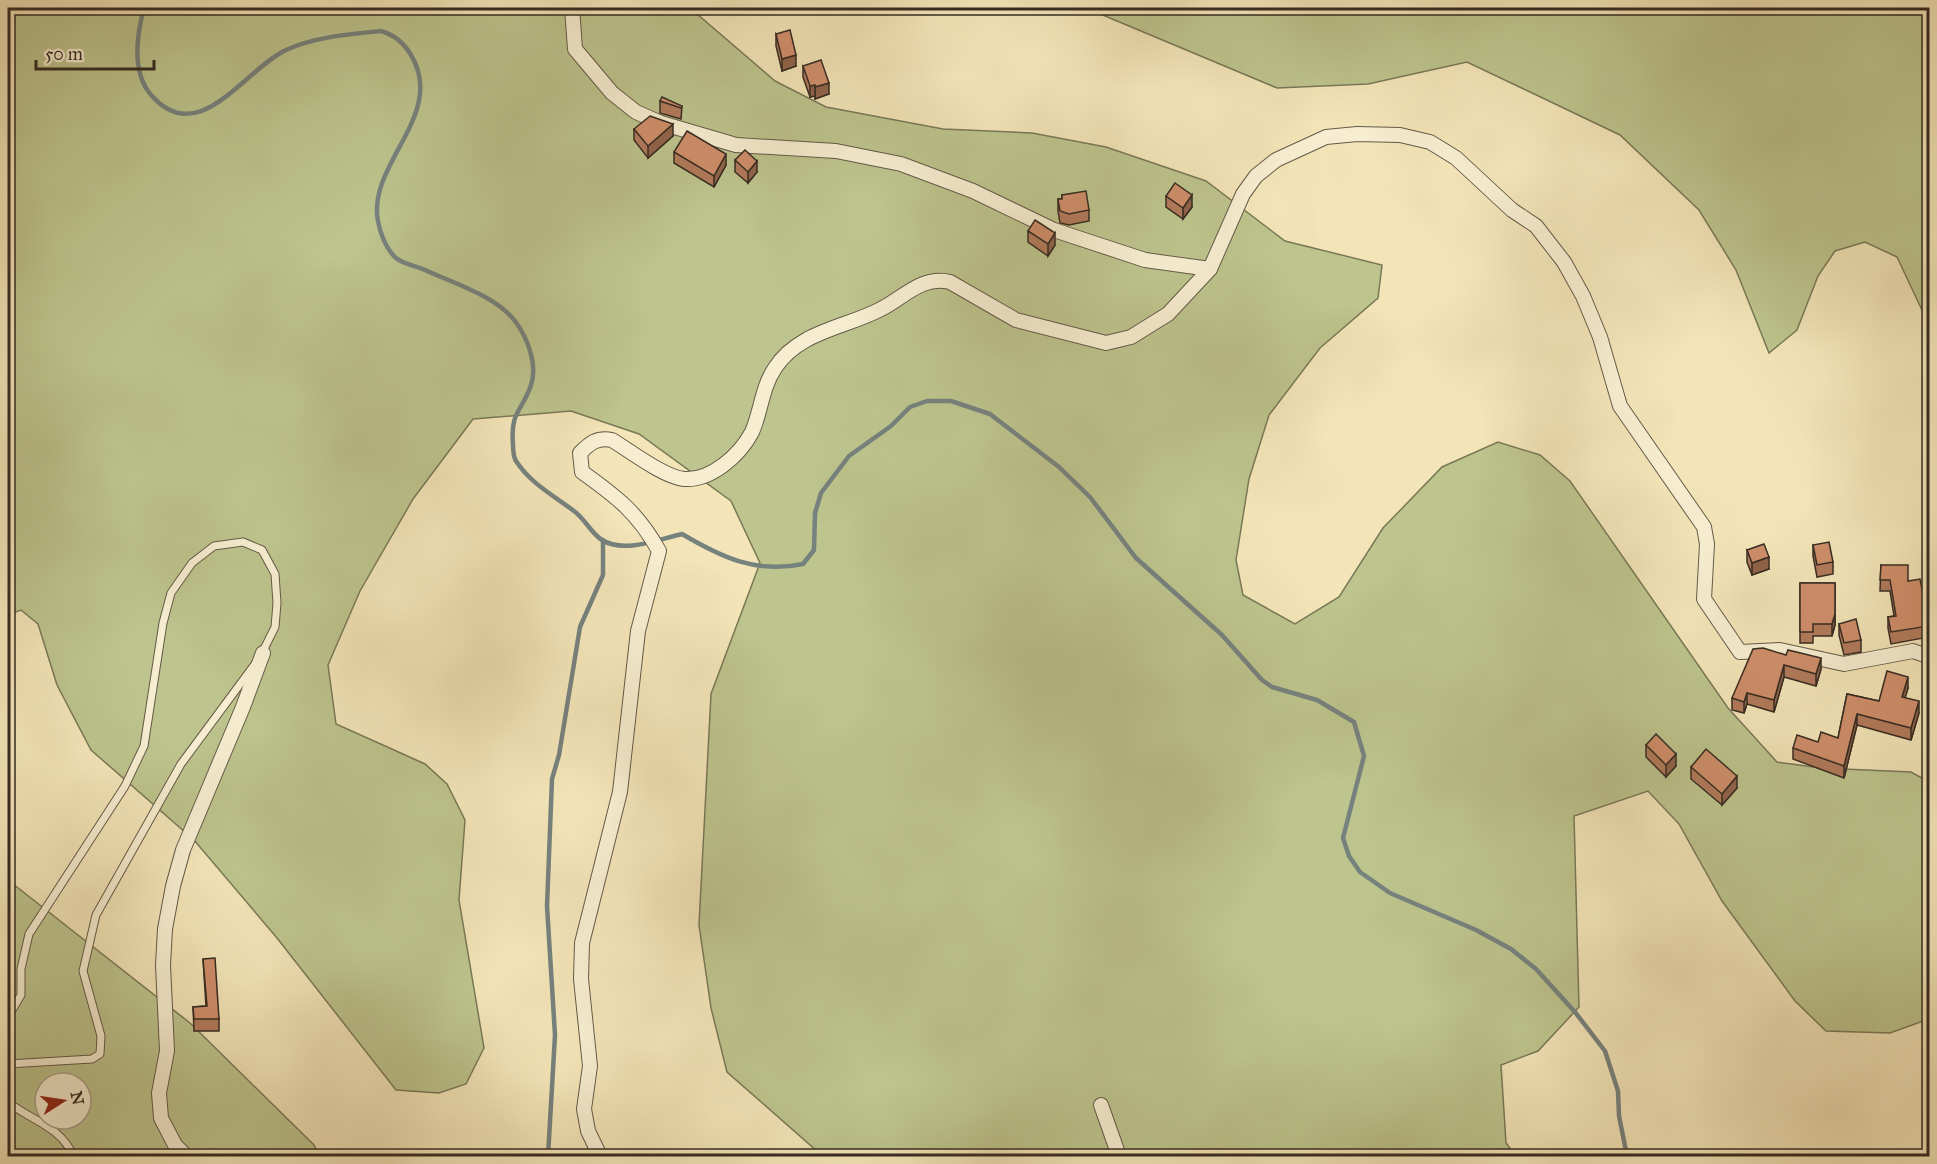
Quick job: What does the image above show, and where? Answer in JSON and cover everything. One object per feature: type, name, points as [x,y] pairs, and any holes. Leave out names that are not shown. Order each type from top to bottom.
[{"type":"street","points":[[572,8],[572,35],[575,49],[612,93],[636,112],[661,123],[736,145],[836,151],[901,164],[973,191],[1064,233],[1145,260],[1210,269]]},
{"type":"street","points":[[600,1156],[588,1131],[584,1109],[591,1066],[581,979],[582,943],[620,792],[639,631],[659,551],[645,524],[625,502],[582,472],[580,453],[590,443],[602,438],[612,440],[670,475],[685,479],[718,470],[735,456],[752,432],[759,406],[775,368],[795,347],[823,330],[882,309],[915,287],[940,280],[950,282],[1016,320],[1106,343],[1131,338],[1168,314],[1210,269],[1243,194],[1256,176],[1276,160],[1326,137],[1357,134],[1400,135],[1430,142],[1456,158],[1512,210],[1536,226],[1564,262],[1584,296],[1620,406],[1704,527],[1707,544],[1704,599],[1740,652],[1780,650],[1844,664],[1913,651],[1929,657]]},
{"type":"street","points":[[186,1156],[175,1145],[161,1118],[159,1092],[167,1051],[163,965],[165,929],[172,886],[183,850],[263,653]]},
{"type":"street","points":[[1101,1105],[1119,1156]]},
{"type":"lane","points":[[8,1017],[21,995],[21,969],[28,934],[125,786],[144,746],[163,623],[171,593],[192,563],[214,546],[243,542],[262,550],[275,574],[277,603],[275,627],[263,653],[181,764],[96,915],[83,971],[101,1036],[100,1054],[92,1059],[8,1064]]},
{"type":"lane","points":[[8,1102],[52,1130],[68,1144],[73,1156]]},
{"type":"green space","points":[[8,8],[690,8],[775,81],[826,107],[943,129],[1032,133],[1106,147],[1206,181],[1285,241],[1382,265],[1378,298],[1320,348],[1269,415],[1249,479],[1236,560],[1243,595],[1295,624],[1339,597],[1383,528],[1442,467],[1498,442],[1540,455],[1570,481],[1728,708],[1777,762],[1821,768],[1911,772],[1929,782],[1929,1019],[1890,1033],[1826,1031],[1795,1001],[1722,901],[1679,824],[1648,791],[1574,816],[1579,1007],[1538,1051],[1501,1065],[1506,1143],[1516,1156],[829,1156],[817,1151],[727,1072],[711,1008],[699,925],[711,694],[760,563],[731,501],[639,434],[571,411],[473,419],[413,499],[360,591],[328,665],[336,724],[425,764],[447,784],[465,820],[459,900],[484,1048],[466,1084],[439,1093],[396,1090],[277,938],[194,840],[91,750],[57,685],[38,624],[21,610],[8,615]]},
{"type":"green space","points":[[1086,8],[1929,8],[1929,325],[1897,257],[1865,242],[1835,251],[1818,276],[1797,330],[1769,353],[1736,270],[1699,210],[1620,135],[1467,62],[1368,84],[1277,88]]},
{"type":"green space","points":[[8,880],[190,1023],[314,1145],[319,1156],[8,1156]]},
{"type":"building","points":[[790,30],[796,55],[782,59],[776,34]]},
{"type":"building","points":[[821,60],[829,83],[810,86],[803,66]]},
{"type":"building","points":[[662,97],[682,106],[681,108],[660,101]]},
{"type":"building","points":[[650,116],[673,124],[648,146],[634,129]]},
{"type":"building","points":[[687,131],[726,154],[714,176],[674,152]]},
{"type":"building","points":[[745,150],[757,161],[748,172],[735,160]]},
{"type":"building","points":[[1175,183],[1192,195],[1183,208],[1166,196]]},
{"type":"building","points":[[1086,191],[1089,210],[1069,214],[1060,211],[1058,199],[1062,199],[1062,195]]},
{"type":"building","points":[[1035,220],[1055,233],[1048,244],[1028,231]]},
{"type":"building","points":[[1829,542],[1833,562],[1817,565],[1813,545]]},
{"type":"building","points":[[1764,544],[1769,557],[1752,563],[1747,550]]},
{"type":"building","points":[[1881,565],[1908,565],[1908,581],[1920,579],[1929,626],[1891,632],[1888,617],[1896,616],[1890,580],[1880,580]]},
{"type":"building","points":[[1800,583],[1835,583],[1835,614],[1832,624],[1813,624],[1813,632],[1800,632]]},
{"type":"building","points":[[1856,619],[1861,640],[1844,643],[1839,624]]},
{"type":"building","points":[[1763,648],[1786,655],[1788,650],[1821,658],[1816,674],[1784,665],[1774,700],[1747,693],[1744,702],[1732,698],[1753,649]]},
{"type":"building","points":[[1887,671],[1908,677],[1902,697],[1919,701],[1911,728],[1857,714],[1844,766],[1793,748],[1797,735],[1818,742],[1821,732],[1838,738],[1847,694],[1879,701]]},
{"type":"building","points":[[1656,734],[1676,754],[1666,765],[1646,745]]},
{"type":"building","points":[[1706,749],[1737,776],[1722,794],[1691,767]]},
{"type":"building","points":[[215,958],[219,1019],[194,1019],[193,1007],[207,1006],[203,959]]},
{"type":"waterway","points":[[144,8],[139,29],[138,65],[145,87],[152,96],[170,110],[187,114],[204,110],[221,100],[270,60],[286,50],[308,42],[381,31],[399,40],[411,55],[419,77],[419,98],[413,119],[384,179],[378,200],[378,221],[382,236],[389,250],[399,260],[486,297],[507,312],[515,321],[524,335],[533,368],[531,385],[513,424],[515,459],[528,476],[578,514],[602,540],[611,544],[631,546],[682,534],[711,550],[754,565],[786,567],[803,564],[814,550],[815,513],[821,493],[849,456],[891,426],[910,407],[927,401],[951,401],[990,414],[1059,467],[1090,497],[1136,558],[1222,635],[1262,680],[1272,687],[1317,700],[1354,722],[1364,756],[1343,838],[1349,856],[1360,872],[1390,893],[1476,930],[1511,949],[1536,969],[1575,1012],[1605,1051],[1618,1091],[1619,1116],[1627,1156]]},
{"type":"waterway","points":[[548,1156],[555,1035],[547,906],[552,779],[559,755],[580,627],[603,575],[603,540]]}]
